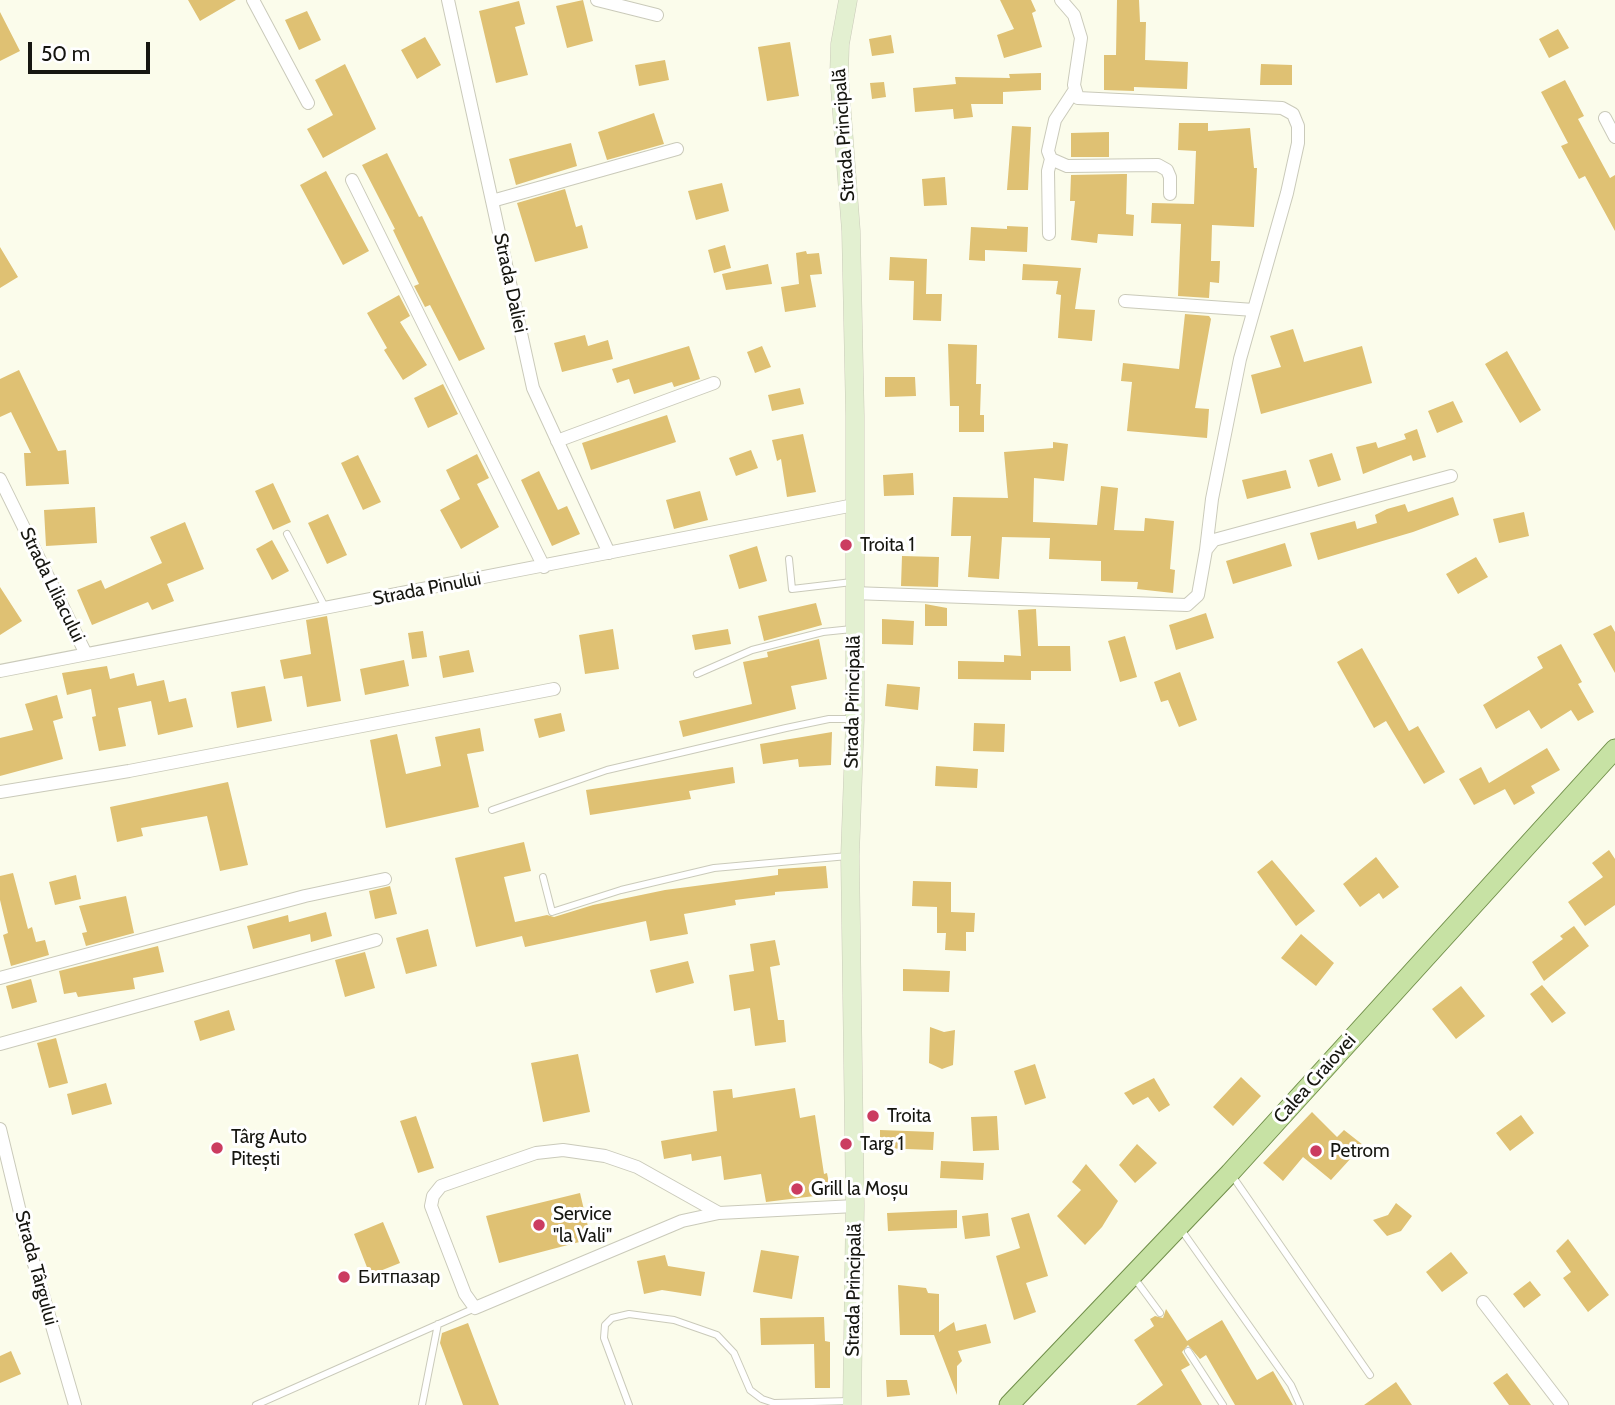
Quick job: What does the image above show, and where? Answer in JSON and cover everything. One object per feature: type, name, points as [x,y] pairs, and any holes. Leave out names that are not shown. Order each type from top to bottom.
[{"type":"main road","name":"Strada Principală","points":[[848,0],[839,44],[839,75],[851,231],[855,505],[855,719],[850,856],[855,1206],[852,1403]]},
{"type":"main road","name":"Calea Craiovei","points":[[1009,1405],[1230,1173],[1615,749]]},
{"type":"street","points":[[253,0],[308,103]]},
{"type":"street","name":"Strada Daliei","points":[[448,0],[533,388],[609,553]]},
{"type":"street","points":[[597,0],[657,15]]},
{"type":"street","points":[[1049,234],[1048,171],[1051,159],[1048,151],[1055,120],[1074,91],[1081,38],[1074,15],[1061,0]]},
{"type":"street","points":[[853,587],[1187,605],[1198,595],[1212,499],[1240,359],[1298,142],[1298,126],[1293,114],[1282,108],[1087,101],[1078,98],[1074,91]]},
{"type":"street","points":[[1605,118],[1615,137]]},
{"type":"street","points":[[492,201],[677,149]]},
{"type":"street","points":[[1051,159],[1067,166],[1158,165],[1167,170],[1170,177],[1170,194]]},
{"type":"street","points":[[352,180],[544,567]]},
{"type":"street","points":[[1125,301],[1254,310]]},
{"type":"street","points":[[557,441],[714,383]]},
{"type":"street","points":[[1206,550],[1214,540],[1451,476]]},
{"type":"street","name":"Strada Liliacului","points":[[0,480],[86,654]]},
{"type":"street","name":"Strada Pinului","points":[[0,671],[855,505]]},
{"type":"street","points":[[0,792],[129,771],[554,689]]},
{"type":"street","points":[[0,978],[305,896],[384,879]]},
{"type":"street","points":[[0,1044],[376,940]]},
{"type":"street","name":"Strada Târgului","points":[[0,1129],[25,1233],[75,1405]]},
{"type":"street","points":[[719,1213],[637,1167],[605,1156],[563,1150],[536,1153],[441,1186],[433,1196],[431,1206],[465,1294],[475,1308],[682,1221],[719,1213],[855,1206]]},
{"type":"street","points":[[1483,1302],[1562,1405]]},
{"type":"lane","points":[[287,534],[326,608]]},
{"type":"lane","points":[[789,558],[792,589],[853,587]]},
{"type":"lane","points":[[697,674],[752,650],[823,632],[854,629]]},
{"type":"lane","points":[[492,810],[607,770],[808,724],[855,719]]},
{"type":"lane","points":[[543,877],[552,912],[621,890],[714,868],[850,856]]},
{"type":"lane","points":[[1230,1173],[1370,1375]]},
{"type":"lane","points":[[1179,1226],[1291,1385],[1300,1405]]},
{"type":"lane","points":[[1132,1274],[1160,1313]]},
{"type":"lane","points":[[256,1405],[475,1308]]},
{"type":"lane","points":[[629,1405],[604,1338],[605,1325],[612,1318],[629,1314],[674,1320],[717,1335],[734,1353],[750,1390],[762,1399],[774,1403],[852,1403]]},
{"type":"lane","points":[[422,1405],[438,1324]]},
{"type":"lane","points":[[1188,1352],[1223,1405]]},
{"type":"building","points":[[188,0],[236,0],[200,21]]},
{"type":"building","points":[[583,0],[593,41],[567,48],[556,6]]},
{"type":"building","points":[[1000,0],[1031,0],[1036,11],[1032,13],[1042,47],[1004,58],[997,35],[1014,29]]},
{"type":"building","points":[[1117,0],[1139,0],[1140,22],[1146,22],[1145,60],[1188,62],[1187,89],[1134,87],[1134,91],[1104,90],[1104,55],[1116,55]]},
{"type":"building","points":[[519,1],[525,24],[515,27],[528,75],[496,83],[479,11]]},
{"type":"building","points":[[307,11],[321,40],[299,50],[285,20]]},
{"type":"building","points":[[0,12],[20,51],[0,61]]},
{"type":"building","points":[[1558,29],[1569,48],[1549,58],[1539,39]]},
{"type":"building","points":[[891,35],[894,53],[872,56],[869,39]]},
{"type":"building","points":[[425,37],[441,65],[417,79],[401,50]]},
{"type":"building","points":[[790,42],[799,96],[767,101],[758,47]]},
{"type":"building","points":[[665,60],[669,80],[639,86],[635,65]]},
{"type":"building","points":[[345,64],[376,129],[323,158],[307,129],[333,115],[315,80]]},
{"type":"building","points":[[1261,64],[1292,65],[1292,85],[1260,85]]},
{"type":"building","points":[[1041,73],[1041,90],[1003,92],[1003,104],[971,104],[973,117],[954,119],[953,109],[915,112],[913,88],[956,84],[955,77],[1010,78],[1009,74]]},
{"type":"building","points":[[1565,80],[1584,116],[1578,119],[1610,178],[1615,175],[1615,231],[1585,176],[1579,179],[1561,146],[1568,143],[1541,92]]},
{"type":"building","points":[[884,82],[886,97],[872,99],[870,83]]},
{"type":"building","points":[[654,113],[664,144],[607,160],[598,132]]},
{"type":"building","points":[[1179,123],[1208,123],[1208,131],[1250,128],[1254,168],[1257,168],[1254,227],[1212,225],[1211,261],[1220,261],[1219,283],[1210,282],[1209,298],[1178,296],[1181,224],[1151,223],[1152,203],[1194,204],[1196,151],[1178,150]]},
{"type":"building","points":[[1012,126],[1031,127],[1028,190],[1007,190]]},
{"type":"building","points":[[1109,132],[1109,157],[1071,157],[1071,133]]},
{"type":"building","points":[[571,143],[577,166],[516,185],[509,159]]},
{"type":"building","points":[[387,153],[419,217],[422,216],[485,349],[459,361],[430,305],[425,307],[414,286],[419,284],[393,230],[395,229],[362,165]]},
{"type":"building","points":[[326,171],[369,251],[343,265],[300,185]]},
{"type":"building","points":[[1127,174],[1126,214],[1134,215],[1133,236],[1098,234],[1097,243],[1071,240],[1075,201],[1070,201],[1071,175]]},
{"type":"building","points":[[945,177],[947,205],[924,206],[922,179]]},
{"type":"building","points":[[722,183],[729,211],[696,220],[688,191]]},
{"type":"building","points":[[565,189],[576,227],[582,225],[588,248],[535,262],[517,203]]},
{"type":"building","points":[[1007,226],[1028,227],[1027,252],[985,250],[985,261],[969,260],[971,227],[1007,229]]},
{"type":"building","points":[[725,245],[731,268],[714,273],[708,250]]},
{"type":"building","points":[[0,247],[18,277],[0,288]]},
{"type":"building","points":[[806,251],[807,254],[819,253],[822,274],[810,275],[816,307],[785,312],[781,287],[799,284],[796,253]]},
{"type":"building","points":[[890,257],[927,259],[926,294],[942,294],[941,321],[913,320],[914,281],[889,280]]},
{"type":"building","points":[[768,264],[772,284],[726,290],[722,274]]},
{"type":"building","points":[[1023,264],[1081,268],[1075,309],[1095,310],[1092,341],[1058,338],[1061,295],[1056,294],[1058,281],[1022,280]]},
{"type":"building","points":[[399,295],[410,316],[400,322],[427,365],[403,380],[384,350],[387,348],[367,313]]},
{"type":"building","points":[[1185,314],[1209,316],[1211,319],[1195,408],[1209,409],[1207,438],[1127,431],[1132,382],[1121,381],[1123,363],[1179,369]]},
{"type":"building","points":[[1293,329],[1304,362],[1362,346],[1372,383],[1261,414],[1251,375],[1281,367],[1270,336]]},
{"type":"building","points":[[585,335],[588,346],[608,340],[613,359],[562,372],[554,343]]},
{"type":"building","points":[[948,344],[977,345],[976,384],[981,384],[980,415],[984,415],[984,432],[959,432],[959,406],[950,406]]},
{"type":"building","points":[[689,346],[700,379],[674,387],[672,382],[634,394],[629,379],[617,383],[612,369]]},
{"type":"building","points":[[762,346],[771,367],[755,373],[747,352]]},
{"type":"building","points":[[1507,351],[1541,410],[1520,423],[1485,364]]},
{"type":"building","points":[[19,370],[58,451],[66,450],[69,484],[26,486],[24,453],[31,453],[11,412],[0,417],[0,379]]},
{"type":"building","points":[[885,377],[915,377],[916,396],[885,397]]},
{"type":"building","points":[[443,384],[458,414],[428,428],[414,398]]},
{"type":"building","points":[[800,388],[804,404],[772,411],[768,395]]},
{"type":"building","points":[[1453,401],[1463,422],[1437,433],[1428,411]]},
{"type":"building","points":[[667,415],[676,442],[591,470],[582,443]]},
{"type":"building","points":[[1417,429],[1426,457],[1413,461],[1411,455],[1363,474],[1356,447],[1376,442],[1378,448],[1406,439],[1404,434]]},
{"type":"building","points":[[803,434],[816,492],[787,497],[781,459],[777,461],[772,440]]},
{"type":"building","points":[[1053,442],[1068,444],[1064,481],[1034,478],[1033,522],[1097,525],[1101,486],[1118,488],[1114,530],[1144,531],[1145,518],[1174,521],[1170,569],[1175,570],[1173,593],[1137,589],[1138,582],[1101,581],[1101,561],[1049,559],[1050,538],[1002,537],[999,579],[968,577],[971,536],[951,536],[953,497],[1008,498],[1004,452],[1053,448]]},
{"type":"building","points":[[751,450],[758,468],[736,476],[729,458]]},
{"type":"building","points":[[1332,453],[1341,480],[1318,487],[1309,460]]},
{"type":"building","points":[[477,454],[489,478],[477,484],[499,527],[461,549],[440,510],[460,499],[446,470]]},
{"type":"building","points":[[358,455],[381,502],[363,510],[341,463]]},
{"type":"building","points":[[1286,470],[1291,488],[1247,499],[1242,480]]},
{"type":"building","points":[[539,471],[558,510],[567,506],[580,534],[552,546],[521,480]]},
{"type":"building","points":[[913,473],[914,495],[884,496],[883,475]]},
{"type":"building","points":[[273,483],[291,522],[273,530],[255,491]]},
{"type":"building","points":[[700,491],[708,520],[674,529],[666,500]]},
{"type":"building","points":[[1453,497],[1459,515],[1413,532],[1318,560],[1310,533],[1355,521],[1357,529],[1377,523],[1375,515],[1387,509],[1405,504],[1408,512]]},
{"type":"building","points":[[95,507],[97,543],[46,546],[44,510]]},
{"type":"building","points":[[1524,512],[1529,536],[1499,543],[1493,519]]},
{"type":"building","points":[[328,514],[347,555],[327,564],[308,523]]},
{"type":"building","points":[[185,522],[204,569],[167,584],[174,601],[152,610],[148,602],[92,625],[77,590],[101,580],[105,589],[162,563],[150,537]]},
{"type":"building","points":[[272,540],[289,571],[272,580],[256,549]]},
{"type":"building","points":[[1285,543],[1292,566],[1233,584],[1226,561]]},
{"type":"building","points":[[757,546],[767,581],[739,589],[729,555]]},
{"type":"building","points":[[902,556],[939,557],[938,587],[901,586]]},
{"type":"building","points":[[1476,557],[1488,577],[1458,594],[1446,574]]},
{"type":"building","points":[[0,587],[22,621],[0,635]]},
{"type":"building","points":[[816,603],[822,625],[764,641],[758,616]]},
{"type":"building","points":[[925,604],[947,608],[947,626],[925,626]]},
{"type":"building","points":[[1036,609],[1038,646],[1070,646],[1071,671],[1031,671],[1031,680],[958,679],[958,661],[1004,662],[1004,655],[1021,656],[1018,610]]},
{"type":"building","points":[[1206,613],[1214,638],[1176,650],[1169,625]]},
{"type":"building","points":[[327,616],[341,701],[307,707],[302,676],[284,679],[280,660],[311,654],[306,620]]},
{"type":"building","points":[[882,619],[914,621],[913,645],[882,644]]},
{"type":"building","points":[[1611,625],[1615,632],[1615,673],[1593,634]]},
{"type":"building","points":[[613,629],[619,669],[585,674],[579,635]]},
{"type":"building","points":[[728,629],[731,644],[695,650],[692,635]]},
{"type":"building","points":[[423,631],[427,657],[412,659],[408,633]]},
{"type":"building","points":[[1125,636],[1137,677],[1120,682],[1108,641]]},
{"type":"building","points":[[819,639],[827,679],[791,686],[796,709],[683,737],[679,721],[752,704],[743,662],[768,657],[767,652]]},
{"type":"building","points":[[1561,644],[1582,682],[1578,684],[1594,712],[1578,721],[1571,710],[1541,729],[1529,710],[1496,729],[1483,705],[1543,668],[1537,657]]},
{"type":"building","points":[[1362,648],[1409,731],[1418,726],[1445,772],[1424,784],[1386,721],[1374,728],[1337,662]]},
{"type":"building","points":[[469,650],[474,672],[443,678],[439,656]]},
{"type":"building","points":[[404,660],[409,686],[365,695],[360,669]]},
{"type":"building","points":[[107,666],[110,679],[134,673],[137,686],[164,680],[169,702],[186,698],[193,727],[158,735],[151,701],[118,708],[126,746],[99,751],[92,717],[96,716],[91,689],[67,695],[62,673]]},
{"type":"building","points":[[1180,672],[1197,720],[1179,727],[1168,700],[1161,702],[1154,682]]},
{"type":"building","points":[[887,684],[920,687],[918,710],[885,706]]},
{"type":"building","points":[[265,686],[272,721],[237,728],[231,692]]},
{"type":"building","points":[[57,695],[63,718],[53,721],[63,759],[0,776],[0,738],[33,730],[25,704]]},
{"type":"building","points":[[561,713],[565,731],[539,738],[534,719]]},
{"type":"building","points":[[974,723],[1005,724],[1004,752],[973,751]]},
{"type":"building","points":[[480,728],[484,751],[467,754],[479,807],[386,828],[370,740],[397,734],[406,774],[441,766],[435,737]]},
{"type":"building","points":[[832,732],[831,765],[799,767],[798,759],[763,764],[760,744]]},
{"type":"building","points":[[1547,748],[1560,770],[1531,786],[1535,793],[1514,805],[1505,789],[1474,805],[1459,779],[1481,767],[1489,783]]},
{"type":"building","points":[[936,766],[978,769],[977,788],[935,786]]},
{"type":"building","points":[[733,767],[735,783],[689,791],[691,799],[590,815],[586,790]]},
{"type":"building","points":[[228,782],[248,865],[220,871],[207,816],[141,828],[143,836],[117,842],[110,807]]},
{"type":"building","points":[[524,842],[531,871],[504,877],[515,922],[547,915],[554,917],[593,905],[665,890],[778,875],[778,869],[826,866],[828,888],[775,892],[775,895],[735,900],[736,905],[684,914],[688,934],[650,941],[646,921],[525,947],[522,936],[476,947],[455,858]]},
{"type":"building","points":[[1609,850],[1615,859],[1615,905],[1585,926],[1568,902],[1603,877],[1592,863]]},
{"type":"building","points":[[1376,857],[1399,887],[1383,899],[1379,893],[1360,907],[1343,884]]},
{"type":"building","points":[[1272,860],[1315,911],[1296,926],[1257,872]]},
{"type":"building","points":[[13,873],[28,929],[32,927],[36,942],[45,940],[49,955],[11,966],[3,935],[8,933],[0,900],[0,876]]},
{"type":"building","points":[[76,875],[81,899],[55,905],[49,882]]},
{"type":"building","points":[[913,881],[951,882],[951,912],[975,913],[974,932],[966,932],[966,951],[945,950],[946,933],[937,933],[937,907],[912,906]]},
{"type":"building","points":[[390,886],[397,914],[375,919],[369,891]]},
{"type":"building","points":[[126,896],[134,933],[86,946],[82,933],[87,932],[79,906]]},
{"type":"building","points":[[326,912],[332,936],[311,942],[310,934],[253,949],[247,926],[288,915],[289,922]]},
{"type":"building","points":[[1574,926],[1589,946],[1544,981],[1532,962],[1563,939],[1560,936]]},
{"type":"building","points":[[428,929],[437,966],[406,974],[396,938]]},
{"type":"building","points":[[1301,934],[1334,963],[1316,986],[1281,958]]},
{"type":"building","points":[[775,940],[780,965],[770,967],[778,1020],[784,1020],[786,1042],[755,1046],[750,1008],[734,1011],[729,975],[754,971],[750,944]]},
{"type":"building","points":[[158,946],[164,972],[133,978],[135,989],[78,997],[76,992],[64,994],[59,971]]},
{"type":"building","points":[[365,952],[375,988],[345,997],[335,960]]},
{"type":"building","points":[[688,961],[694,983],[656,993],[650,970]]},
{"type":"building","points":[[903,969],[950,971],[949,992],[903,991]]},
{"type":"building","points":[[31,979],[37,1002],[12,1009],[6,986]]},
{"type":"building","points":[[1542,985],[1566,1013],[1552,1023],[1530,994]]},
{"type":"building","points":[[1461,986],[1485,1016],[1456,1039],[1432,1009]]},
{"type":"building","points":[[229,1010],[235,1030],[200,1041],[194,1021]]},
{"type":"building","points":[[930,1027],[944,1032],[955,1030],[953,1065],[942,1069],[929,1063]]},
{"type":"building","points":[[56,1038],[68,1083],[49,1088],[37,1043]]},
{"type":"building","points":[[578,1054],[590,1112],[543,1122],[531,1063]]},
{"type":"building","points":[[1035,1064],[1046,1098],[1025,1105],[1014,1071]]},
{"type":"building","points":[[1241,1077],[1261,1096],[1233,1126],[1213,1107]]},
{"type":"building","points":[[1154,1078],[1170,1105],[1159,1112],[1148,1097],[1133,1105],[1124,1093]]},
{"type":"building","points":[[106,1083],[112,1104],[72,1115],[67,1094]]},
{"type":"building","points":[[795,1088],[800,1118],[815,1115],[824,1174],[827,1173],[831,1194],[766,1202],[761,1174],[724,1180],[721,1156],[692,1161],[691,1154],[664,1159],[661,1141],[717,1131],[713,1091],[732,1089],[733,1098]]},
{"type":"building","name":"Petrom","points":[[1312,1112],[1337,1137],[1344,1130],[1363,1145],[1331,1180],[1303,1157],[1283,1181],[1263,1163]]},
{"type":"building","points":[[1521,1115],[1534,1133],[1510,1151],[1496,1133]]},
{"type":"building","points":[[416,1116],[434,1168],[418,1173],[400,1121]]},
{"type":"building","points":[[997,1116],[999,1150],[973,1151],[971,1117]]},
{"type":"building","points":[[880,1130],[934,1132],[933,1150],[880,1148]]},
{"type":"building","points":[[1137,1144],[1157,1163],[1135,1183],[1119,1165]]},
{"type":"building","points":[[941,1161],[984,1163],[983,1180],[940,1178]]},
{"type":"building","points":[[1086,1164],[1118,1201],[1102,1227],[1085,1245],[1057,1216],[1081,1190],[1072,1182]]},
{"type":"building","points":[[580,1193],[591,1239],[499,1263],[486,1216]]},
{"type":"building","points":[[1396,1203],[1412,1216],[1401,1231],[1387,1236],[1373,1220],[1388,1215]]},
{"type":"building","points":[[957,1210],[957,1228],[888,1231],[887,1213]]},
{"type":"building","points":[[988,1213],[990,1236],[965,1239],[962,1216]]},
{"type":"building","points":[[1029,1213],[1048,1276],[1026,1283],[1036,1312],[1014,1320],[996,1256],[1020,1248],[1011,1218]]},
{"type":"building","points":[[383,1222],[400,1263],[370,1275],[354,1234]]},
{"type":"building","points":[[1568,1239],[1609,1295],[1588,1312],[1563,1278],[1571,1272],[1556,1251]]},
{"type":"building","points":[[761,1250],[799,1256],[792,1299],[753,1292]]},
{"type":"building","points":[[1451,1252],[1468,1273],[1442,1292],[1426,1272]]},
{"type":"building","points":[[665,1255],[668,1266],[705,1272],[701,1296],[662,1290],[644,1294],[637,1261]]},
{"type":"building","points":[[1530,1281],[1541,1295],[1524,1308],[1513,1294]]},
{"type":"building","points":[[898,1285],[926,1288],[928,1293],[939,1294],[939,1332],[954,1322],[956,1331],[986,1324],[991,1343],[958,1351],[962,1361],[957,1366],[957,1395],[934,1335],[900,1335]]},
{"type":"building","points":[[1166,1309],[1187,1341],[1222,1320],[1257,1380],[1273,1371],[1293,1405],[1235,1405],[1206,1355],[1200,1359],[1188,1345],[1182,1352],[1190,1365],[1181,1370],[1202,1405],[1136,1405],[1163,1385],[1134,1340],[1154,1326],[1150,1319],[1155,1316],[1163,1318]]},
{"type":"building","points":[[824,1317],[825,1341],[830,1342],[830,1388],[815,1388],[814,1344],[761,1345],[760,1318]]},
{"type":"building","points":[[468,1323],[499,1405],[463,1405],[440,1343],[442,1333]]},
{"type":"building","points":[[11,1351],[21,1374],[0,1383],[0,1356]]},
{"type":"building","points":[[1507,1373],[1531,1405],[1509,1405],[1493,1383]]},
{"type":"building","points":[[886,1380],[907,1380],[910,1395],[887,1397]]},
{"type":"building","points":[[1396,1382],[1412,1405],[1364,1405]]},
{"type":"place","name":"Troita 1","points":[[846,545]]},
{"type":"place","name":"Troita","points":[[873,1116]]},
{"type":"place","name":"Targ 1","points":[[846,1144]]},
{"type":"place","name":"Târg Auto Pitești","points":[[217,1148]]},
{"type":"place","name":"Petrom","points":[[1316,1151]]},
{"type":"place","name":"Grill la Moșu","points":[[797,1189]]},
{"type":"place","name":"Service \"la Vali\"","points":[[539,1225]]},
{"type":"place","name":"Битпазар","points":[[344,1277]]}]
